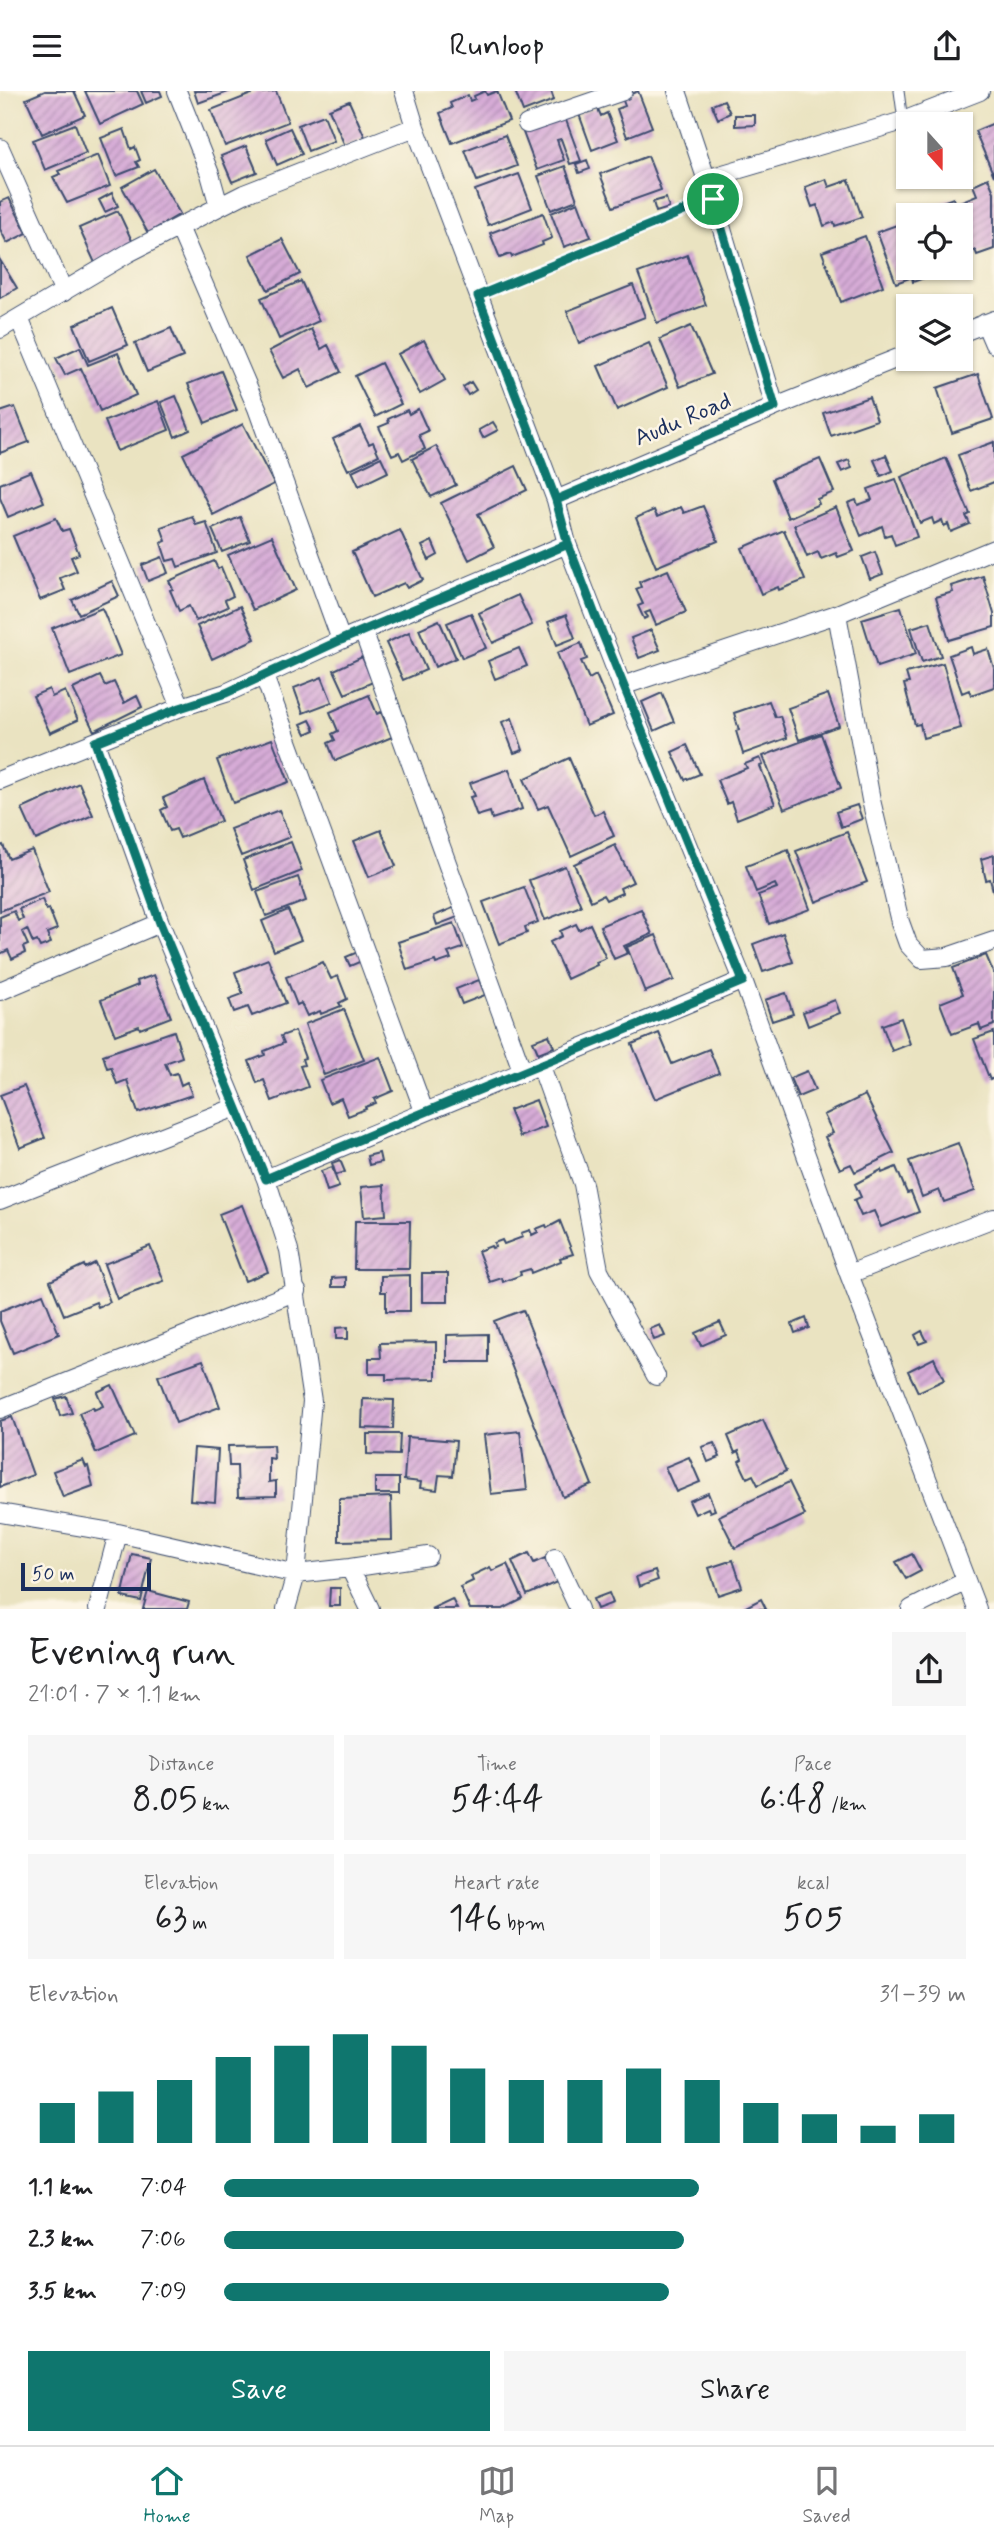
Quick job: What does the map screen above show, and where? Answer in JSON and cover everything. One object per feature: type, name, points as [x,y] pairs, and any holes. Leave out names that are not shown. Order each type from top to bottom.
[{"type":"street","points":[[177,91],[210,174],[219,206]]},
{"type":"street","points":[[404,91],[415,127],[556,500],[568,544],[622,686],[743,981],[849,1274],[977,1608]]},
{"type":"street","points":[[527,124],[623,91]]},
{"type":"street","points":[[677,91],[713,199],[775,407]]},
{"type":"street","points":[[926,112],[981,91]]},
{"type":"street","points":[[706,180],[896,123]]},
{"type":"street","points":[[0,329],[131,252],[219,206],[415,127]]},
{"type":"street","points":[[0,148],[64,292]]},
{"type":"street","points":[[180,227],[257,408],[341,640]]},
{"type":"street","points":[[19,318],[180,708]]},
{"type":"street","points":[[973,328],[990,322],[994,344]]},
{"type":"street","name":"Audu Road","points":[[556,500],[896,359]]},
{"type":"street","points":[[2,773],[226,693],[341,640],[568,544]]},
{"type":"street","points":[[622,686],[837,614],[994,549]]},
{"type":"street","points":[[837,614],[871,800],[900,922],[908,944],[922,959],[947,957],[994,941]]},
{"type":"street","points":[[362,631],[523,1073]]},
{"type":"street","points":[[264,675],[424,1111]]},
{"type":"street","points":[[95,742],[160,923],[266,1179],[289,1250],[312,1401],[296,1574],[286,1608]]},
{"type":"street","points":[[0,991],[160,923]]},
{"type":"street","points":[[266,1179],[424,1111],[541,1066],[743,981]]},
{"type":"street","points":[[541,1066],[583,1184],[599,1270],[656,1376]]},
{"type":"street","points":[[0,1200],[236,1107]]},
{"type":"street","points":[[849,1274],[994,1218]]},
{"type":"street","points":[[0,1409],[297,1291]]},
{"type":"street","points":[[0,1513],[118,1532],[296,1574],[351,1569],[428,1556]]},
{"type":"street","points":[[98,1608],[118,1532]]},
{"type":"street","points":[[555,1558],[579,1608]]},
{"type":"street","points":[[351,1569],[370,1608]]},
{"type":"street","points":[[911,1608],[966,1581]]},
{"type":"lane","points":[[899,91],[902,112]]},
{"type":"lane","points":[[478,296],[713,199]]},
{"type":"building","points":[[45,91],[74,91],[85,115],[42,134],[26,99]]},
{"type":"building","points":[[85,91],[137,91],[143,104],[100,124]]},
{"type":"building","points":[[141,91],[160,91],[162,96],[146,103]]},
{"type":"building","points":[[194,91],[231,91],[198,103]]},
{"type":"building","points":[[259,91],[276,91],[288,122],[225,146],[211,110]]},
{"type":"building","points":[[485,91],[487,95],[497,91],[509,121],[452,143],[440,113],[452,108],[450,103],[468,95],[470,101]]},
{"type":"building","points":[[515,91],[551,91],[554,100],[523,112]]},
{"type":"building","points":[[638,91],[652,127],[627,137],[617,109],[625,106],[622,98]]},
{"type":"building","points":[[724,100],[730,113],[718,119],[712,105]]},
{"type":"building","points":[[349,101],[365,137],[345,146],[329,109]]},
{"type":"building","points":[[597,107],[601,116],[607,113],[618,140],[592,150],[579,114]]},
{"type":"building","points":[[563,112],[581,161],[570,164],[561,139],[557,140],[564,160],[537,170],[521,127]]},
{"type":"building","points":[[324,115],[334,141],[308,151],[298,125]]},
{"type":"building","points":[[735,115],[755,115],[755,125],[735,126]]},
{"type":"building","points":[[994,123],[994,176],[975,131]]},
{"type":"building","points":[[75,124],[86,153],[45,170],[33,140]]},
{"type":"building","points":[[290,128],[302,154],[277,165],[266,139]]},
{"type":"building","points":[[124,129],[131,149],[135,147],[140,160],[136,162],[139,167],[116,176],[101,138]]},
{"type":"building","points":[[505,135],[517,166],[477,181],[465,150]]},
{"type":"building","points":[[246,146],[257,172],[232,182],[221,156]]},
{"type":"building","points":[[98,155],[110,186],[67,203],[53,177],[60,174],[58,171]]},
{"type":"building","points":[[648,156],[661,190],[613,207],[600,174]]},
{"type":"building","points":[[587,160],[590,169],[579,173],[576,164]]},
{"type":"building","points":[[565,166],[577,200],[551,210],[538,176]]},
{"type":"building","points":[[154,169],[180,214],[148,233],[122,187]]},
{"type":"building","points":[[519,174],[532,208],[488,225],[475,190]]},
{"type":"building","points":[[988,178],[994,192],[994,249],[977,255],[973,251],[973,203],[957,203],[977,195],[973,185]]},
{"type":"building","points":[[826,179],[829,187],[849,180],[862,217],[835,226],[834,222],[824,226],[817,205],[812,207],[805,187]]},
{"type":"building","points":[[112,193],[118,206],[105,212],[99,200]]},
{"type":"building","points":[[9,198],[27,233],[7,243],[0,229],[0,202]]},
{"type":"building","points":[[666,198],[669,208],[656,212],[653,202]]},
{"type":"building","points":[[953,198],[955,203],[940,203]]},
{"type":"building","points":[[578,202],[591,237],[564,247],[551,213]]},
{"type":"building","points":[[118,211],[134,245],[95,263],[79,228]]},
{"type":"building","points":[[543,213],[552,238],[542,242],[543,245],[512,257],[510,254],[500,258],[490,233]]},
{"type":"building","points":[[896,225],[896,280],[904,280],[896,283],[877,232]]},
{"type":"building","points":[[865,236],[883,286],[841,302],[822,252]]},
{"type":"building","points":[[282,239],[300,274],[268,290],[250,255]]},
{"type":"building","points":[[687,255],[706,305],[657,323],[638,273]]},
{"type":"building","points":[[0,260],[17,288],[0,298]]},
{"type":"building","points":[[301,281],[319,321],[279,339],[261,298]]},
{"type":"building","points":[[633,285],[645,317],[579,343],[567,311]]},
{"type":"building","points":[[112,308],[128,345],[89,361],[74,325]]},
{"type":"building","points":[[691,326],[712,374],[680,387],[660,339]]},
{"type":"building","points":[[171,328],[183,357],[147,372],[135,343]]},
{"type":"building","points":[[311,329],[321,349],[328,345],[341,372],[309,388],[300,369],[283,378],[269,351]]},
{"type":"building","points":[[424,340],[445,380],[420,394],[398,354]]},
{"type":"building","points":[[649,343],[668,387],[617,410],[598,366]]},
{"type":"building","points":[[80,347],[88,365],[118,353],[136,395],[100,411],[81,368],[65,375],[56,358]]},
{"type":"building","points":[[381,363],[401,404],[375,417],[355,376]]},
{"type":"building","points":[[221,371],[237,410],[205,423],[188,384]]},
{"type":"building","points":[[978,374],[993,419],[952,433],[937,388]]},
{"type":"building","points":[[471,382],[476,390],[468,395],[463,387]]},
{"type":"building","points":[[176,396],[190,430],[175,437],[161,402]]},
{"type":"building","points":[[869,397],[877,420],[831,436],[823,413]]},
{"type":"building","points":[[158,401],[169,430],[117,451],[105,421]]},
{"type":"building","points":[[15,407],[29,442],[0,453],[0,412]]},
{"type":"building","points":[[418,409],[428,431],[419,435],[425,449],[403,460],[399,452],[392,455],[379,427],[389,423],[388,419],[407,410],[409,414]]},
{"type":"building","points":[[493,422],[498,430],[483,438],[479,430]]},
{"type":"building","points":[[243,424],[274,484],[213,515],[183,454]]},
{"type":"building","points":[[360,426],[369,444],[373,442],[379,455],[348,470],[333,439]]},
{"type":"building","points":[[994,442],[994,482],[971,491],[958,455]]},
{"type":"building","points":[[436,446],[456,485],[431,497],[412,459]]},
{"type":"building","points":[[886,455],[893,471],[881,476],[874,460]]},
{"type":"building","points":[[381,457],[388,472],[359,486],[352,471]]},
{"type":"building","points":[[946,458],[970,514],[966,516],[970,524],[951,532],[948,524],[944,526],[942,520],[934,524],[932,518],[920,523],[901,477]]},
{"type":"building","points":[[820,459],[834,492],[817,499],[819,504],[788,518],[772,479]]},
{"type":"building","points":[[849,460],[852,468],[842,472],[838,464]]},
{"type":"building","points":[[516,466],[527,490],[478,514],[494,547],[469,560],[441,503]]},
{"type":"building","points":[[31,471],[44,502],[8,517],[0,498],[0,484]]},
{"type":"building","points":[[896,479],[917,537],[895,545],[891,534],[885,536],[882,526],[861,536],[848,503],[856,500],[858,505],[872,500],[868,489]]},
{"type":"building","points":[[703,506],[718,541],[656,567],[636,518],[654,510],[657,517],[681,507],[684,513]]},
{"type":"building","points":[[836,507],[854,551],[838,557],[836,553],[821,559],[818,552],[807,557],[794,525]]},
{"type":"building","points":[[192,516],[196,525],[206,522],[217,553],[178,567],[175,559],[167,561],[161,543],[166,541],[161,527]]},
{"type":"building","points":[[240,517],[250,541],[222,552],[212,529]]},
{"type":"building","points":[[56,518],[62,531],[69,529],[79,554],[71,557],[77,571],[60,578],[65,590],[40,600],[13,536]]},
{"type":"building","points":[[400,530],[423,580],[407,588],[404,583],[372,597],[352,552]]},
{"type":"building","points":[[784,530],[805,580],[761,594],[742,548]]},
{"type":"building","points":[[272,536],[296,590],[253,610],[228,555]]},
{"type":"building","points":[[432,541],[438,555],[429,560],[422,546]]},
{"type":"building","points":[[875,552],[883,574],[870,579],[862,557]]},
{"type":"building","points":[[162,557],[168,573],[148,581],[142,565]]},
{"type":"building","points":[[214,561],[218,569],[221,567],[233,596],[225,600],[228,607],[196,621],[189,606],[179,611],[169,581]]},
{"type":"building","points":[[668,570],[686,612],[656,625],[650,611],[645,613],[648,617],[644,619],[638,606],[643,604],[636,589],[641,587],[639,582]]},
{"type":"building","points":[[983,576],[994,614],[994,627],[949,640],[936,597],[953,592],[951,586]]},
{"type":"building","points":[[112,581],[119,596],[79,614],[72,600]]},
{"type":"building","points":[[518,595],[532,625],[493,643],[479,613]]},
{"type":"building","points":[[240,606],[255,639],[212,659],[197,626]]},
{"type":"building","points":[[901,607],[916,654],[877,667],[862,619]]},
{"type":"building","points":[[102,608],[121,655],[70,675],[52,628]]},
{"type":"building","points":[[471,613],[486,648],[462,658],[447,623]]},
{"type":"building","points":[[566,615],[575,638],[557,645],[548,622]]},
{"type":"building","points":[[439,620],[456,658],[435,667],[419,629]]},
{"type":"building","points":[[930,622],[941,656],[922,662],[911,628]]},
{"type":"building","points":[[651,630],[660,650],[639,658],[631,638]]},
{"type":"building","points":[[409,632],[426,670],[403,680],[386,643]]},
{"type":"building","points":[[581,643],[587,659],[581,661],[589,679],[596,675],[613,715],[586,726],[557,653]]},
{"type":"building","points":[[971,647],[973,654],[988,649],[994,668],[994,687],[971,695],[969,690],[962,693],[949,655]]},
{"type":"building","points":[[519,648],[527,666],[495,679],[488,661]]},
{"type":"building","points":[[362,657],[373,682],[345,694],[334,670]]},
{"type":"building","points":[[943,663],[961,728],[923,738],[920,724],[915,725],[904,684],[909,683],[906,673]]},
{"type":"building","points":[[100,676],[105,686],[114,682],[124,703],[137,696],[142,707],[94,731],[73,689]]},
{"type":"building","points":[[322,677],[332,702],[303,713],[294,688]]},
{"type":"building","points":[[49,689],[52,697],[65,691],[78,720],[50,733],[33,696]]},
{"type":"building","points":[[662,693],[674,722],[654,731],[642,702]]},
{"type":"building","points":[[828,694],[839,726],[799,740],[788,708]]},
{"type":"building","points":[[369,695],[377,714],[381,712],[392,737],[335,761],[328,743],[335,740],[332,734],[338,731],[330,712]]},
{"type":"building","points":[[769,701],[775,717],[780,716],[787,738],[743,754],[734,713]]},
{"type":"building","points":[[512,718],[523,750],[514,753],[502,722]]},
{"type":"building","points":[[310,720],[315,730],[306,734],[301,724]]},
{"type":"building","points":[[821,734],[841,788],[784,809],[763,756]]},
{"type":"building","points":[[272,739],[289,782],[233,803],[217,760]]},
{"type":"building","points":[[687,745],[700,774],[685,780],[672,752]]},
{"type":"building","points":[[569,758],[594,815],[603,811],[614,836],[571,856],[548,805],[538,809],[524,779]]},
{"type":"building","points":[[760,758],[763,765],[760,766],[775,804],[737,819],[731,802],[727,804],[717,780],[747,768],[745,764]]},
{"type":"building","points":[[509,769],[522,809],[492,819],[490,812],[477,816],[470,797],[475,796],[470,783]]},
{"type":"building","points":[[204,780],[221,821],[180,838],[176,829],[170,831],[161,810],[167,807],[163,798]]},
{"type":"building","points":[[79,783],[93,815],[36,840],[22,809]]},
{"type":"building","points":[[857,805],[862,819],[841,827],[836,812]]},
{"type":"building","points":[[279,810],[290,837],[241,856],[230,829]]},
{"type":"building","points":[[381,830],[396,866],[369,877],[354,841]]},
{"type":"building","points":[[847,832],[867,882],[816,902],[796,851]]},
{"type":"building","points":[[291,842],[302,871],[254,890],[243,860]]},
{"type":"building","points":[[3,845],[9,859],[32,850],[49,892],[0,911],[0,846]]},
{"type":"building","points":[[615,845],[633,882],[620,888],[622,893],[606,900],[603,895],[591,901],[574,864]]},
{"type":"building","points":[[788,850],[810,909],[769,924],[758,895],[777,888],[775,884],[756,892],[746,866]]},
{"type":"building","points":[[994,855],[993,891],[990,879],[986,880],[981,859]]},
{"type":"building","points":[[565,866],[581,906],[545,920],[529,880]]},
{"type":"building","points":[[298,877],[306,901],[266,916],[257,892]]},
{"type":"building","points":[[524,887],[538,922],[525,927],[527,933],[499,944],[483,902]]},
{"type":"building","points":[[42,899],[57,929],[47,933],[51,943],[40,947],[37,941],[33,943],[27,929],[22,932],[28,945],[23,947],[25,953],[12,959],[8,950],[0,954],[0,917],[14,911],[18,921],[23,919],[19,909]]},
{"type":"building","points":[[455,907],[458,917],[437,925],[434,916]]},
{"type":"building","points":[[641,909],[652,934],[624,946],[628,953],[614,959],[600,926]]},
{"type":"building","points":[[288,910],[301,940],[274,951],[262,921]]},
{"type":"building","points":[[454,923],[463,948],[448,953],[451,959],[407,970],[398,942]]},
{"type":"building","points":[[576,924],[579,930],[590,924],[606,958],[567,979],[550,942],[562,936],[560,931]]},
{"type":"building","points":[[783,933],[793,962],[763,972],[753,944]]},
{"type":"building","points":[[656,935],[674,980],[645,992],[627,947]]},
{"type":"building","points":[[360,951],[364,960],[350,966],[346,957]]},
{"type":"building","points":[[986,955],[994,974],[994,1025],[981,1030],[979,1024],[952,1034],[940,1003],[963,994],[953,968]]},
{"type":"building","points":[[268,959],[286,1003],[252,1016],[248,1007],[234,1012],[229,999],[243,994],[235,972]]},
{"type":"building","points":[[323,962],[331,979],[338,976],[347,999],[339,1003],[341,1006],[307,1016],[301,1003],[297,1005],[286,977]]},
{"type":"building","points":[[154,975],[171,1017],[115,1035],[101,1000],[138,985],[137,981]]},
{"type":"building","points":[[479,980],[485,995],[462,1004],[456,989]]},
{"type":"building","points":[[786,993],[793,1014],[772,1021],[765,1000]]},
{"type":"building","points":[[835,1000],[840,1013],[808,1026],[803,1012]]},
{"type":"building","points":[[344,1009],[364,1060],[324,1075],[305,1024]]},
{"type":"building","points":[[901,1018],[910,1044],[892,1051],[882,1025]]},
{"type":"building","points":[[174,1031],[182,1057],[165,1063],[170,1075],[177,1073],[181,1085],[187,1082],[192,1095],[138,1113],[127,1080],[117,1084],[103,1055]]},
{"type":"building","points":[[295,1031],[305,1058],[302,1059],[304,1065],[300,1066],[308,1087],[272,1101],[264,1080],[257,1083],[249,1061],[284,1043],[281,1036]]},
{"type":"building","points":[[994,1032],[994,1078],[990,1080],[974,1039]]},
{"type":"building","points":[[659,1033],[672,1064],[709,1049],[719,1073],[655,1099],[632,1044]]},
{"type":"building","points":[[549,1035],[554,1047],[538,1053],[533,1041]]},
{"type":"building","points":[[380,1057],[393,1091],[374,1099],[376,1103],[365,1107],[366,1109],[348,1116],[341,1098],[329,1103],[320,1080]]},
{"type":"building","points":[[807,1071],[815,1090],[798,1097],[790,1078]]},
{"type":"building","points":[[24,1086],[45,1138],[20,1148],[0,1095]]},
{"type":"building","points":[[865,1095],[894,1153],[855,1172],[851,1164],[840,1169],[825,1137],[833,1133],[824,1115]]},
{"type":"building","points":[[536,1100],[546,1127],[520,1137],[509,1110]]},
{"type":"building","points":[[958,1143],[975,1191],[944,1202],[939,1190],[922,1197],[909,1161]]},
{"type":"building","points":[[379,1153],[381,1162],[369,1165],[367,1156]]},
{"type":"building","points":[[340,1160],[345,1172],[336,1175],[332,1163]]},
{"type":"building","points":[[332,1167],[339,1187],[327,1191],[321,1171]]},
{"type":"building","points":[[896,1167],[919,1212],[881,1227],[874,1211],[861,1216],[854,1200],[861,1197],[855,1184],[881,1170],[882,1173]]},
{"type":"building","points":[[384,1185],[386,1215],[364,1217],[361,1187]]},
{"type":"building","points":[[242,1205],[268,1272],[245,1281],[219,1214]]},
{"type":"building","points":[[355,1221],[410,1221],[409,1269],[354,1269]]},
{"type":"building","points":[[560,1221],[573,1254],[531,1273],[530,1269],[503,1282],[502,1278],[490,1282],[478,1251],[495,1247],[494,1243],[502,1240],[504,1244],[523,1237],[521,1233],[530,1230],[532,1235],[538,1232],[536,1229],[546,1225],[547,1228]]},
{"type":"building","points":[[150,1246],[164,1281],[117,1299],[104,1264]]},
{"type":"building","points":[[95,1263],[110,1302],[98,1307],[96,1302],[64,1315],[50,1281],[84,1265],[85,1268]]},
{"type":"building","points":[[422,1273],[448,1273],[448,1302],[422,1302]]},
{"type":"building","points":[[410,1275],[410,1311],[386,1311],[386,1292],[381,1292],[381,1276]]},
{"type":"building","points":[[346,1277],[346,1287],[332,1287],[332,1278]]},
{"type":"building","points":[[43,1294],[59,1334],[13,1353],[0,1321],[0,1311]]},
{"type":"building","points":[[523,1310],[592,1485],[563,1497],[494,1321]]},
{"type":"building","points":[[806,1318],[809,1328],[795,1333],[792,1324]]},
{"type":"building","points":[[720,1322],[726,1335],[701,1346],[695,1333]]},
{"type":"building","points":[[660,1325],[665,1336],[654,1340],[650,1329]]},
{"type":"building","points":[[348,1327],[348,1339],[336,1339],[336,1328]]},
{"type":"building","points":[[922,1331],[927,1341],[919,1344],[915,1335]]},
{"type":"building","points":[[488,1334],[488,1362],[447,1362],[447,1335]]},
{"type":"building","points":[[436,1342],[436,1379],[386,1380],[386,1374],[369,1374],[369,1358],[381,1358],[380,1343]]},
{"type":"building","points":[[934,1358],[944,1380],[918,1392],[908,1371]]},
{"type":"building","points":[[203,1360],[220,1407],[176,1423],[158,1376]]},
{"type":"building","points":[[112,1385],[135,1436],[96,1453],[79,1413],[103,1406],[97,1392]]},
{"type":"building","points":[[66,1396],[72,1413],[60,1416],[55,1399]]},
{"type":"building","points":[[363,1399],[394,1400],[393,1429],[362,1428]]},
{"type":"building","points":[[12,1417],[33,1475],[0,1487],[0,1421]]},
{"type":"building","points":[[763,1420],[786,1471],[758,1485],[753,1475],[747,1478],[739,1461],[742,1459],[739,1451],[735,1453],[728,1436]]},
{"type":"building","points":[[520,1431],[527,1490],[491,1494],[484,1435]]},
{"type":"building","points":[[367,1434],[400,1434],[399,1455],[367,1454]]},
{"type":"building","points":[[407,1437],[456,1441],[453,1476],[439,1475],[437,1490],[420,1488],[421,1482],[404,1480]]},
{"type":"building","points":[[714,1443],[720,1457],[708,1462],[702,1447]]},
{"type":"building","points":[[273,1445],[274,1459],[269,1458],[269,1482],[276,1481],[276,1496],[238,1497],[237,1466],[229,1466],[228,1446]]},
{"type":"building","points":[[194,1448],[218,1450],[215,1502],[190,1500]]},
{"type":"building","points":[[689,1457],[700,1482],[676,1492],[665,1467]]},
{"type":"building","points":[[83,1460],[86,1467],[88,1466],[93,1486],[63,1497],[53,1471]]},
{"type":"building","points":[[375,1478],[399,1478],[399,1494],[375,1494]]},
{"type":"building","points":[[789,1482],[805,1515],[735,1548],[719,1516]]},
{"type":"building","points":[[708,1493],[715,1510],[710,1512],[708,1508],[695,1514],[689,1501]]},
{"type":"building","points":[[391,1497],[392,1540],[339,1541],[339,1499]]},
{"type":"building","points":[[529,1553],[534,1563],[545,1558],[557,1582],[527,1595],[512,1561]]},
{"type":"building","points":[[132,1554],[151,1558],[141,1601],[122,1597]]},
{"type":"building","points":[[912,1554],[921,1571],[906,1579],[896,1562]]},
{"type":"building","points":[[733,1560],[742,1587],[718,1595],[709,1568]]},
{"type":"building","points":[[507,1564],[523,1599],[503,1609],[470,1609],[460,1587],[473,1581],[471,1576],[490,1567],[492,1571]]},
{"type":"building","points":[[655,1571],[658,1580],[639,1587],[636,1577]]},
{"type":"building","points":[[330,1588],[340,1588],[340,1606],[329,1606]]},
{"type":"building","points":[[148,1591],[189,1602],[187,1609],[143,1609]]},
{"type":"building","points":[[609,1593],[613,1603],[597,1609],[593,1599]]},
{"type":"building","points":[[452,1599],[457,1609],[431,1609]]},
{"type":"building","points":[[761,1599],[766,1609],[742,1609]]},
{"type":"route","points":[[713,199],[478,296],[556,500],[568,544],[622,686],[743,981],[541,1066],[424,1111],[266,1179],[160,923],[95,742],[226,693],[341,640],[568,544],[556,500],[775,407],[713,199]]}]
